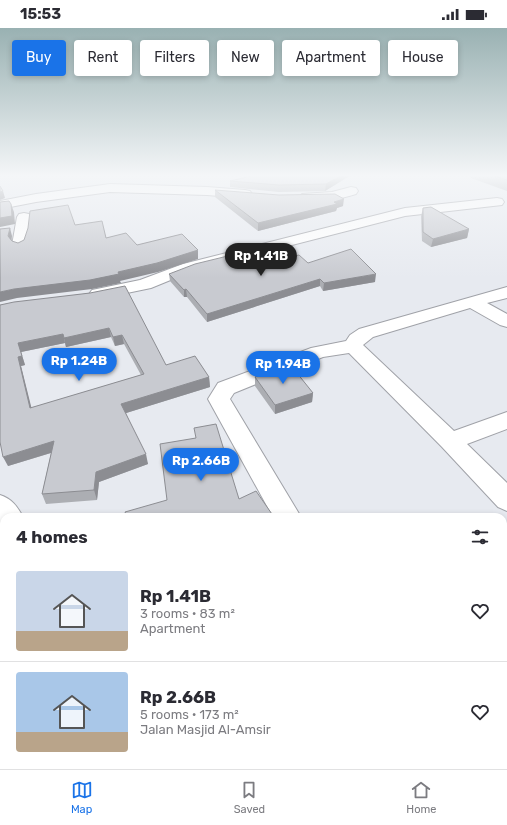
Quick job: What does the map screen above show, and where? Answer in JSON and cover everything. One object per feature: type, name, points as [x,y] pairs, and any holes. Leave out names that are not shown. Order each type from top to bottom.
[{"type":"street","points":[[84,296],[145,284],[189,267],[405,212],[427,210]]},
{"type":"street","points":[[8,231],[24,223],[20,244]]},
{"type":"street","points":[[353,346],[357,339],[366,333],[507,292]]},
{"type":"street","points":[[473,302],[507,321]]},
{"type":"street","points":[[353,346],[450,441],[507,500]]},
{"type":"street","points":[[285,513],[219,399],[221,394],[226,388],[232,385],[318,352],[353,346]]},
{"type":"street","points":[[450,441],[507,420]]},
{"type":"building","points":[[0,210],[11,210],[12,216],[0,218]]},
{"type":"building","points":[[70,210],[75,225],[102,221],[106,238],[126,233],[137,245],[182,234],[198,250],[157,263],[118,272],[119,274],[90,280],[0,292],[0,229],[10,228],[8,236],[12,241],[18,243],[24,240],[28,228],[30,211]]},
{"type":"building","points":[[241,210],[314,210],[258,223]]},
{"type":"building","points":[[423,210],[435,210],[469,229],[433,239],[423,232]]},
{"type":"building","points":[[351,249],[376,274],[324,283],[320,279],[207,314],[186,289],[184,290],[169,274],[195,264],[244,252],[248,267],[299,255],[308,263]]},
{"type":"building","points":[[125,286],[166,365],[195,356],[209,377],[121,404],[146,454],[96,472],[94,490],[42,494],[54,441],[3,457],[0,442],[0,305],[90,293]],"holes":[[[109,328],[113,337],[122,335],[144,374],[30,408],[18,357],[22,356],[18,343],[63,334],[64,338]]]},
{"type":"building","points":[[289,363],[313,393],[275,405],[255,377]]},
{"type":"building","points":[[216,424],[239,499],[256,491],[271,513],[125,513],[167,500],[160,444],[196,438],[194,428]]}]
